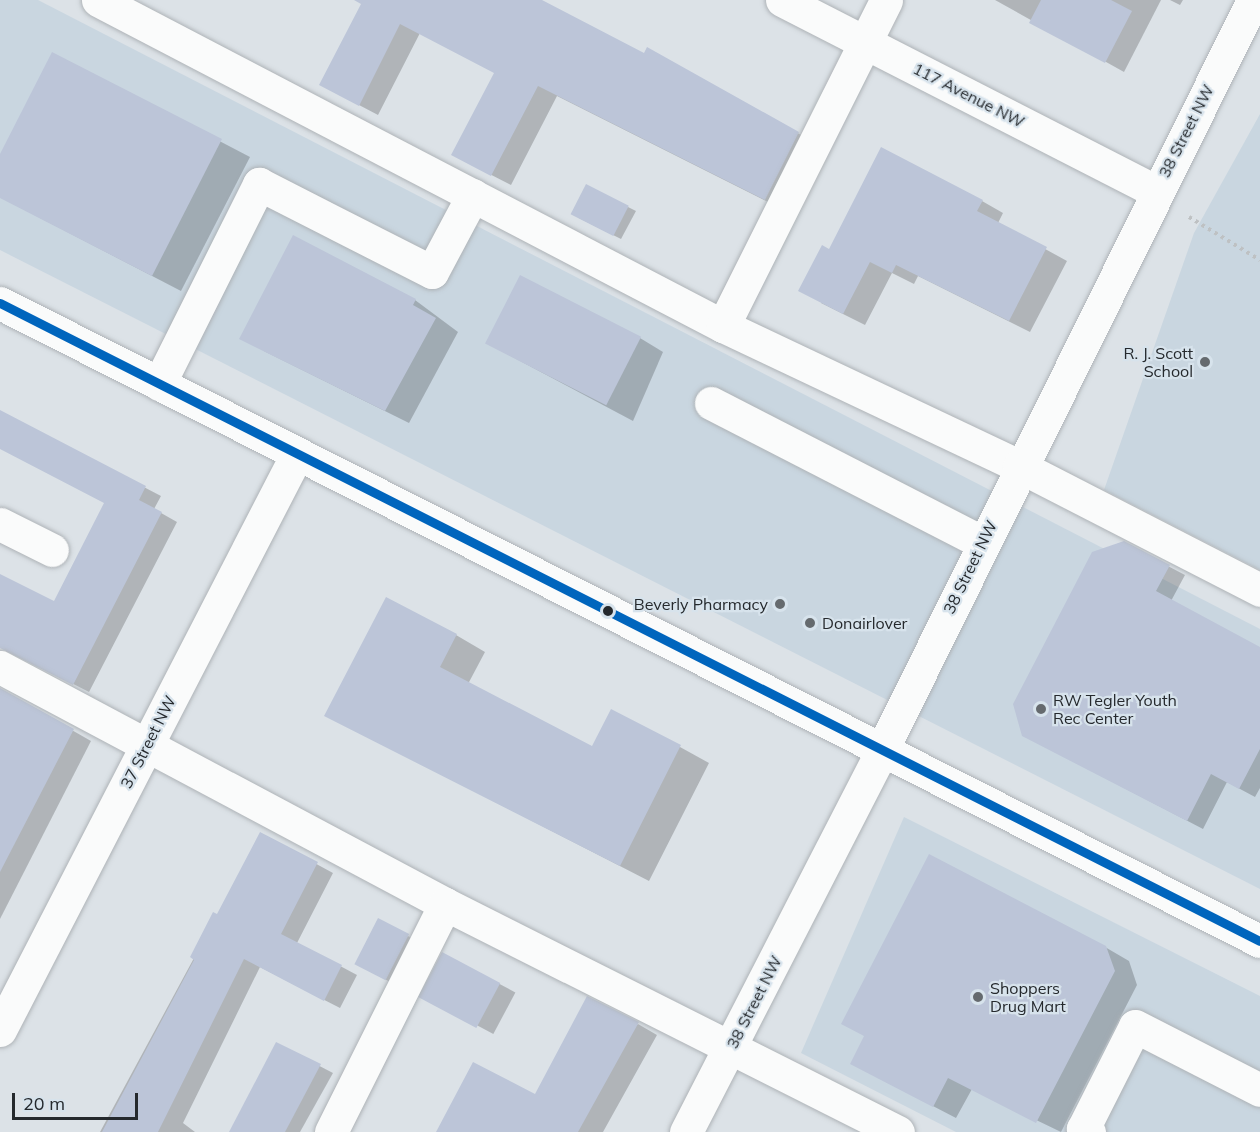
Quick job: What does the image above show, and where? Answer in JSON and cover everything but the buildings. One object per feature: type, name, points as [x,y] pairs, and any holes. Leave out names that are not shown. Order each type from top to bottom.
[{"type":"street","points":[[98,0],[723,326],[1019,466],[1260,590]]},
{"type":"street","name":"117 Avenue NW","points":[[782,0],[1156,190]]},
{"type":"street","points":[[723,326],[886,0]]},
{"type":"street","name":"38 Street NW","points":[[686,1132],[882,750],[1156,190],[1252,16]]},
{"type":"street","points":[[159,384],[259,184],[432,272],[473,195]]},
{"type":"street","points":[[0,303],[1260,941]]},
{"type":"street","points":[[711,403],[982,542]]},
{"type":"street","name":"37 Street NW","points":[[0,1030],[297,454]]},
{"type":"street","points":[[0,524],[52,550]]},
{"type":"street","points":[[0,667],[445,904],[729,1050],[898,1132]]},
{"type":"street","points":[[331,1132],[445,904]]},
{"type":"street","points":[[1084,1131],[1135,1026],[1260,1090]]},
{"type":"path","points":[[1156,190],[1212,235],[1260,260]]},
{"type":"shaded area","points":[[0,0],[38,0],[1260,629],[1260,889],[0,250]]},
{"type":"shaded area","name":"R. J. Scott School","points":[[1260,114],[1260,570],[1104,490],[1194,233]]},
{"type":"shaded area","points":[[904,817],[1260,996],[1260,1132],[956,1132],[801,1053]]},
{"type":"transit line","points":[[0,303],[1260,941]]},
{"type":"place","name":"R. J. Scott School","points":[[1205,362]]},
{"type":"place","name":"Beverly Pharmacy","points":[[780,604]]},
{"type":"place","name":"Donairlover","points":[[810,623]]},
{"type":"place","name":"RW Tegler Youth Rec Center","points":[[1041,709]]},
{"type":"place","name":"Shoppers Drug Mart","points":[[978,997]]}]
